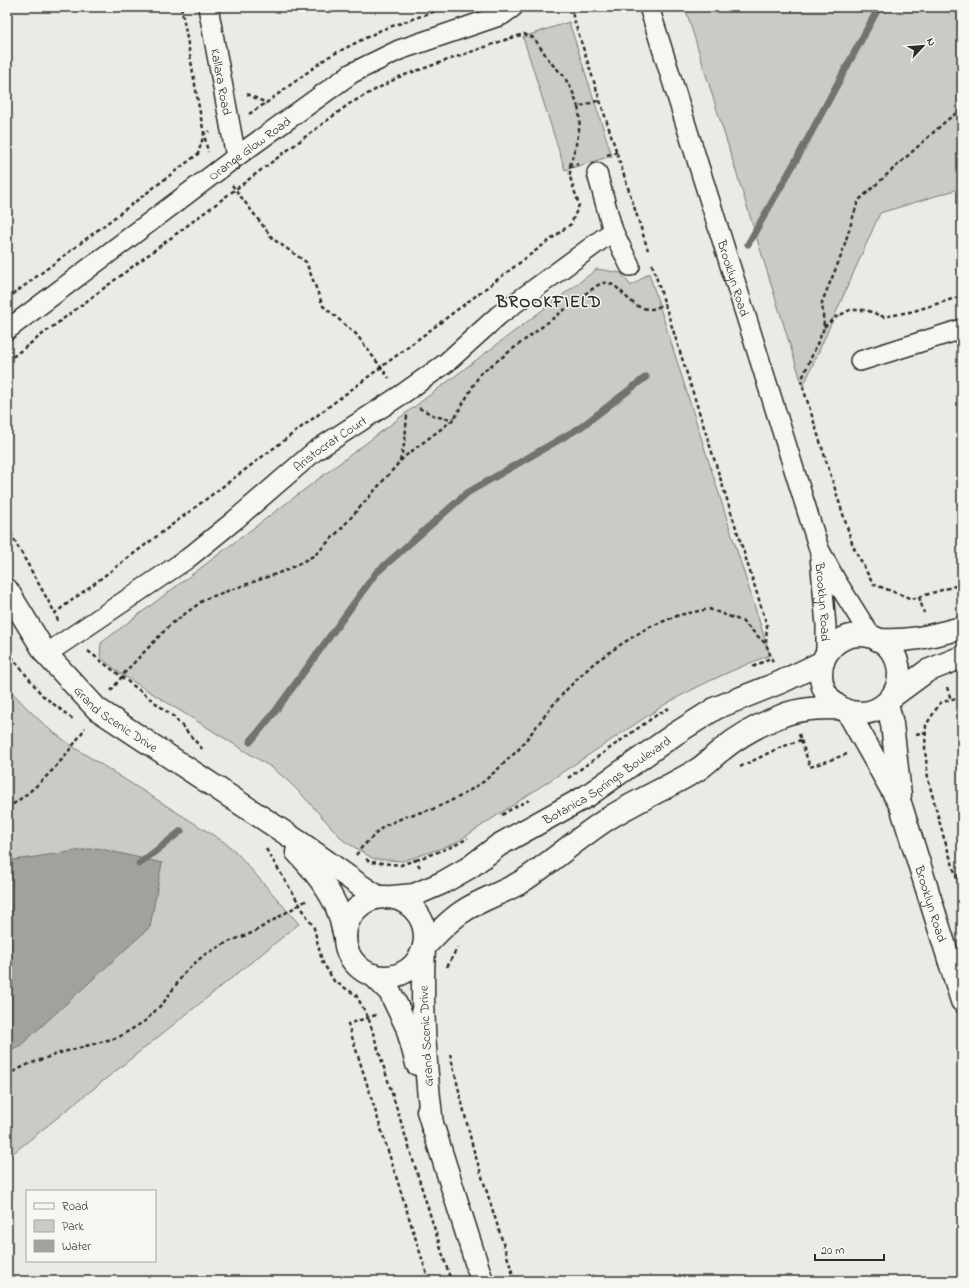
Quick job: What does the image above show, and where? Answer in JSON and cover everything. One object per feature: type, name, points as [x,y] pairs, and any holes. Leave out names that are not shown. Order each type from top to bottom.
[{"type":"street","name":"Kallara Road","points":[[208,7],[236,157]]},
{"type":"street","name":"Orange Glow Road","points":[[7,330],[236,157],[352,74],[399,50],[496,17],[509,11],[513,7]]},
{"type":"street","name":"Brooklyn Road","points":[[649,7],[819,549],[835,579],[875,639]]},
{"type":"street","points":[[595,164],[613,231],[630,266]]},
{"type":"street","name":"Aristocrat Court","points":[[46,654],[187,559],[315,451],[407,399],[499,315],[613,231]]},
{"type":"street","points":[[860,361],[962,330]]},
{"type":"street","name":"Brooklyn Road","points":[[819,549],[826,626],[824,659]]},
{"type":"street","name":"Grand Scenic Drive","points":[[7,590],[46,654],[97,709],[302,844],[334,880],[385,897],[406,902],[416,910],[426,934],[422,985],[426,1081],[432,1125]]},
{"type":"street","points":[[844,710],[830,700],[824,688],[821,675],[824,659],[832,646],[851,636],[862,635],[875,639],[898,641],[917,639],[962,628]]},
{"type":"street","points":[[875,639],[888,648],[895,659],[899,671],[898,684],[890,699]]},
{"type":"street","points":[[424,947],[462,912],[520,882],[548,864],[608,818],[700,768],[724,748],[749,732],[779,716],[791,712],[817,708],[844,710],[858,714],[869,713],[878,709],[911,681],[927,671],[962,657]]},
{"type":"street","name":"Botanica Springs Boulevard","points":[[385,897],[414,895],[433,887],[470,867],[500,845],[587,796],[675,734],[716,708],[782,682],[824,659]]},
{"type":"street","name":"Brooklyn Road","points":[[890,699],[901,806],[962,1001]]},
{"type":"street","name":"Brooklyn Road","points":[[844,710],[868,747],[901,806]]},
{"type":"street","name":"Grand Scenic Drive","points":[[334,880],[338,909],[347,949],[352,960],[362,970],[373,976],[390,992],[407,1027],[432,1125],[482,1281]]},
{"type":"street","name":"Grand Scenic Drive","points":[[345,936],[347,922],[355,910],[365,902],[385,897]]},
{"type":"street","name":"Grand Scenic Drive","points":[[373,976],[386,977],[399,975],[410,969],[419,959],[424,947]]},
{"type":"path","points":[[181,7],[209,155],[273,239],[306,262],[323,306],[356,334],[407,399],[437,417],[454,419]]},
{"type":"path","points":[[204,134],[255,111],[328,57],[381,30],[447,7]]},
{"type":"path","points":[[570,7],[648,251]]},
{"type":"path","points":[[496,17],[504,40]]},
{"type":"path","points":[[7,361],[235,189],[355,101],[399,77],[524,34],[534,38],[572,90],[578,107],[580,130],[570,166],[570,177],[579,205],[571,224],[55,613]]},
{"type":"path","points":[[246,87],[247,95],[266,103]]},
{"type":"path","points":[[578,107],[600,100]]},
{"type":"path","points":[[7,299],[198,154],[204,134]]},
{"type":"path","points":[[570,166],[595,164],[616,152]]},
{"type":"path","points":[[650,258],[767,625],[766,644]]},
{"type":"path","points":[[7,808],[22,799],[53,770],[71,749],[97,709],[121,677],[170,625],[205,599],[287,570],[314,555],[340,530],[400,462],[454,419],[480,374],[589,291],[602,283],[615,285],[629,300],[639,307],[652,309],[665,304]]},
{"type":"path","points":[[824,328],[836,317],[850,310],[866,310],[884,317],[914,311],[962,296]]},
{"type":"path","points":[[400,462],[408,418],[406,409],[407,399]]},
{"type":"path","points":[[7,527],[60,623],[89,652],[174,718],[204,751]]},
{"type":"path","points":[[919,597],[962,584]]},
{"type":"path","points":[[7,1075],[30,1064],[60,1053],[119,1038],[145,1021],[164,1002],[185,972],[204,955],[228,942],[252,933],[313,896],[334,880],[362,847],[384,826],[407,816],[433,809],[460,796],[483,782],[519,749],[553,705],[594,663],[647,628],[679,614],[709,609],[742,621],[766,644],[782,682]]},
{"type":"path","points":[[7,651],[42,695],[85,729]]},
{"type":"path","points":[[750,668],[772,657]]},
{"type":"path","points":[[962,696],[940,703],[926,725],[925,748],[928,779],[943,835],[962,894]]},
{"type":"path","points":[[564,781],[658,714],[672,707]]},
{"type":"path","points":[[791,712],[810,767],[868,747]]},
{"type":"path","points":[[500,816],[534,798]]},
{"type":"path","points":[[350,850],[370,862],[401,865],[454,846],[470,836]]},
{"type":"path","points":[[265,846],[314,928],[322,962],[334,981],[356,995],[368,1018],[451,1281]]},
{"type":"path","points":[[416,860],[433,887]]},
{"type":"path","points":[[446,968],[460,941],[465,938],[453,920]]},
{"type":"green space","points":[[685,7],[962,7],[962,188],[880,213],[803,387]]},
{"type":"green space","points":[[569,22],[612,156],[565,170],[523,37]]},
{"type":"green space","points":[[597,269],[621,273],[631,286],[649,273],[770,655],[716,678],[664,705],[454,844],[403,861],[374,859],[344,841],[304,797],[274,769],[121,674],[100,657],[101,643]]},
{"type":"green space","points":[[7,687],[49,729],[75,748],[224,842],[236,852],[299,924],[7,1158]]},
{"type":"water","points":[[97,848],[162,863],[150,927],[20,1046],[7,1051],[7,861]]},
{"type":"waterway","points":[[748,244],[799,155],[879,7]]},
{"type":"waterway","points":[[250,742],[274,713],[376,573],[467,493],[581,427],[646,377]]},
{"type":"waterway","points":[[139,864],[181,831]]},
{"type":"district","name":"BROOKFIELD","points":[[549,301]]}]
